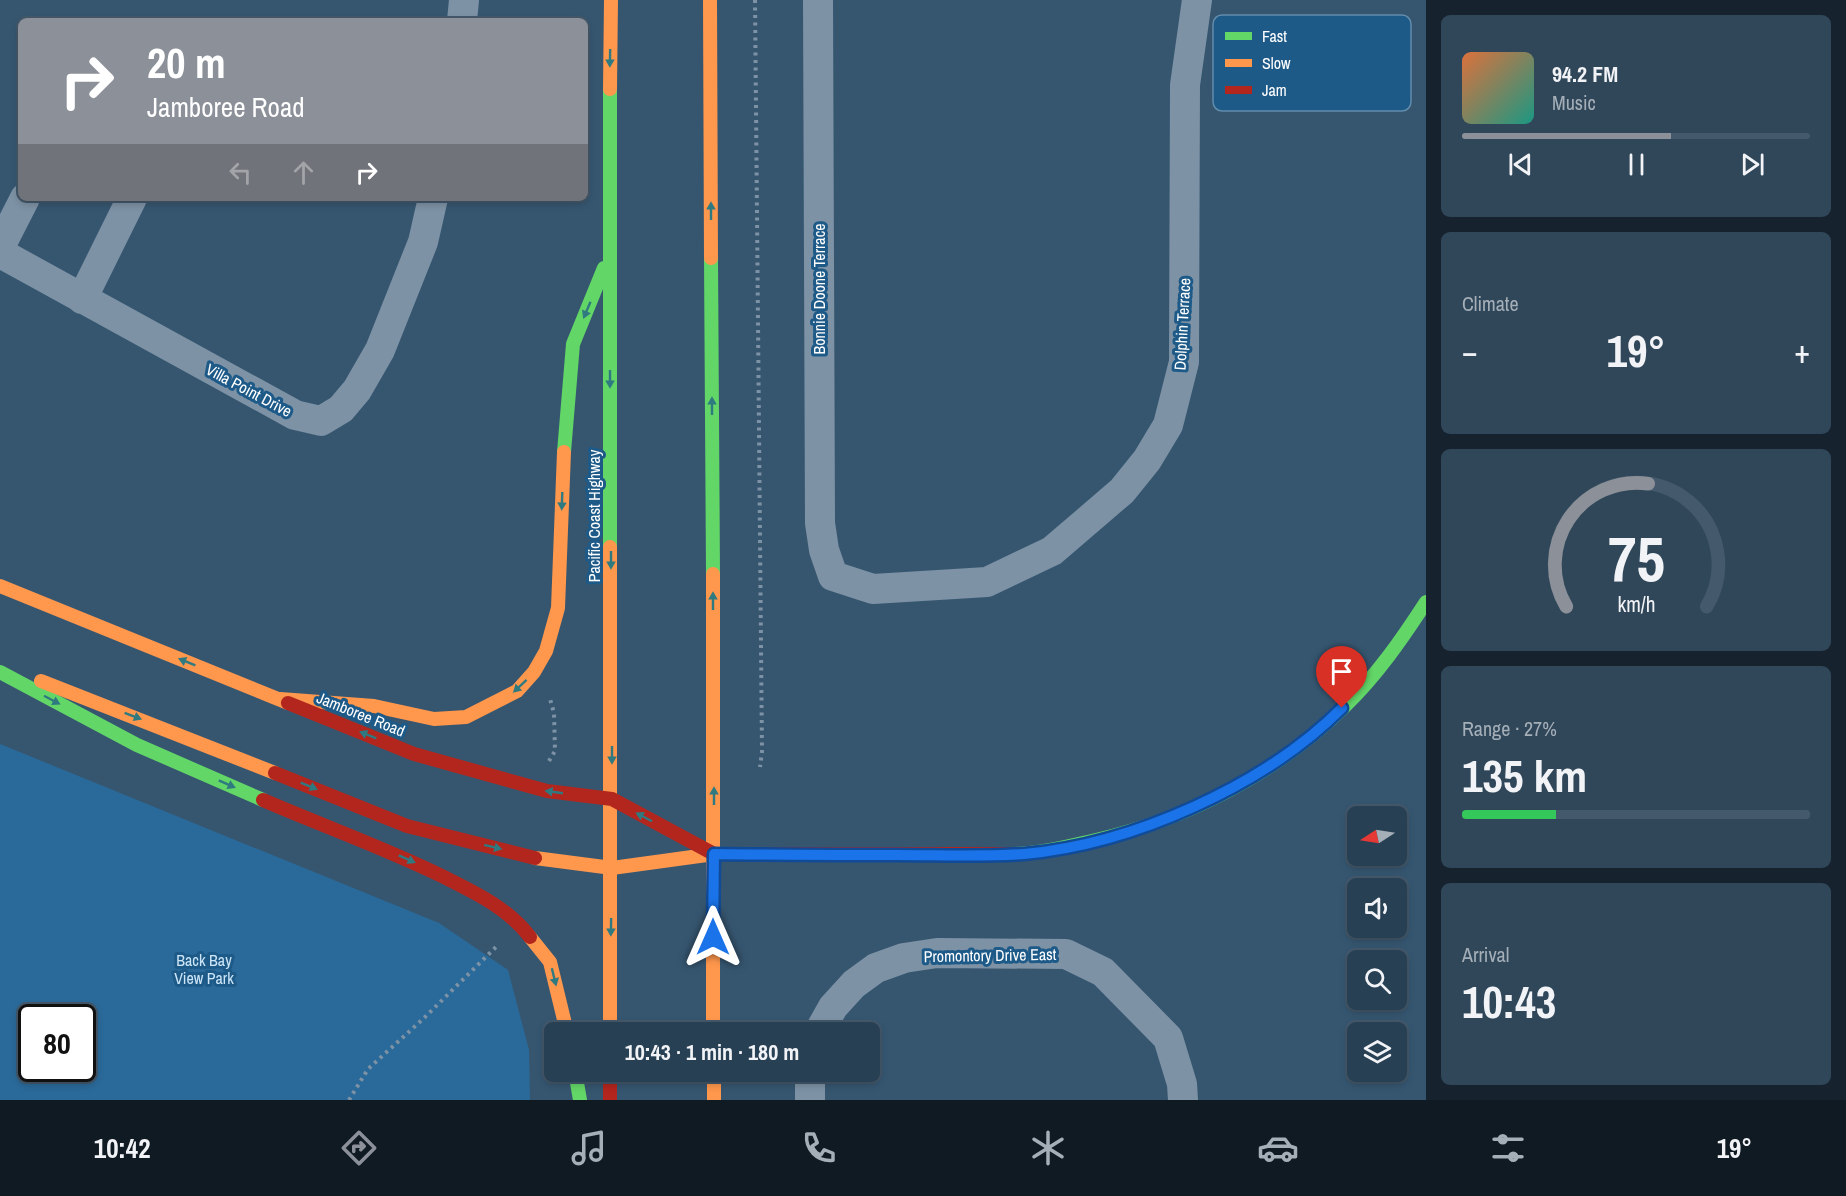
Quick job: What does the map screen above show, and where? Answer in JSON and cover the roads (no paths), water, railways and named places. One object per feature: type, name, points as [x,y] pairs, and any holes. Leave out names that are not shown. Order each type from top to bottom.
[{"type":"main road","name":"Pacific Coast Highway","points":[[610,1022],[611,0]]},
{"type":"main road","points":[[710,0],[713,1022]]},
{"type":"main road","points":[[280,699],[374,706],[434,719],[466,717],[517,691],[534,672],[546,651],[558,608],[564,440],[573,344],[610,256]]},
{"type":"main road","name":"Jamboree Road","points":[[0,586],[414,754],[547,791],[612,799],[714,854]]},
{"type":"main road","name":"Jamboree Road","points":[[0,666],[177,733],[407,826],[545,860],[612,868],[714,854],[1024,854],[1072,846],[1155,822],[1225,791],[1280,759],[1328,722],[1369,680],[1426,602]]},
{"type":"main road","points":[[0,672],[137,745],[291,812],[407,859],[490,900],[521,925],[550,962],[565,1022]]},
{"type":"main road","points":[[577,1082],[580,1100]]},
{"type":"main road","points":[[610,1082],[610,1100]]},
{"type":"main road","points":[[714,1082],[714,1100]]},
{"type":"street","points":[[462,18],[464,0]]},
{"type":"street","name":"Bonnie Doone Terrace","points":[[818,0],[820,522],[824,550],[833,576]]},
{"type":"street","name":"Dolphin Terrace","points":[[833,576],[873,589],[987,582],[1052,551],[1122,491],[1147,460],[1168,425],[1184,362],[1185,85],[1197,0]]},
{"type":"street","points":[[0,247],[23,201]]},
{"type":"street","points":[[81,298],[130,201]]},
{"type":"street","name":"Villa Point Drive","points":[[0,253],[295,415],[321,422],[341,410],[357,390],[380,350],[423,242],[432,201]]},
{"type":"street","name":"Promontory Drive East","points":[[825,1022],[833,1007],[854,984],[876,968],[904,958],[936,953],[1066,954],[1103,972],[1168,1038],[1182,1084],[1183,1100]]},
{"type":"street","points":[[810,1082],[810,1100]]},
{"type":"park label","name":"Back Bay View Park","points":[[204,969]]}]
